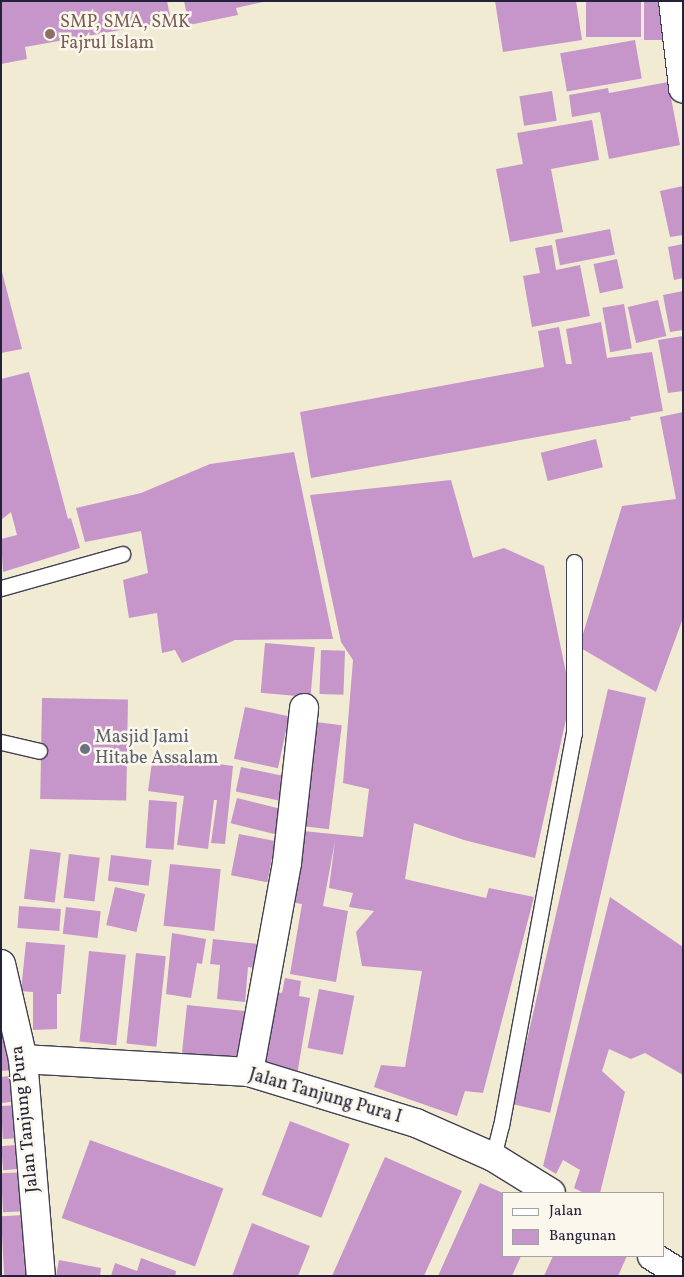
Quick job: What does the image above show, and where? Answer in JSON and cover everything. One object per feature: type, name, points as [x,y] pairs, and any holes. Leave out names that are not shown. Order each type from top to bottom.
[{"type":"street","points":[[673,1],[683,88]]},
{"type":"street","points":[[249,1072],[287,863],[304,708]]},
{"type":"street","name":"Jalan Tanjung Pura","points":[[1,964],[22,1059],[41,1276]]},
{"type":"street","name":"Jalan Tanjung Pura I","points":[[22,1059],[249,1072],[416,1123],[493,1157],[549,1192]]},
{"type":"street","points":[[654,1257],[683,1275]]},
{"type":"lane","points":[[1,588],[122,554]]},
{"type":"lane","points":[[493,1157],[502,1126],[574,733],[574,562]]},
{"type":"lane","points":[[1,742],[39,751]]},
{"type":"building","name":"SMP, SMA, SMK Fajrul Islam","points":[[1,1],[167,1],[171,21],[25,47],[27,59],[1,64]]},
{"type":"building","points":[[184,1],[263,2],[236,8],[238,15],[189,25]]},
{"type":"building","points":[[495,1],[576,1],[582,40],[503,52]]},
{"type":"building","points":[[586,1],[641,1],[641,37],[586,37]]},
{"type":"building","points":[[644,1],[665,1],[665,40],[644,40]]},
{"type":"building","points":[[635,40],[642,78],[567,92],[560,53]]},
{"type":"building","points":[[668,82],[680,145],[609,159],[600,112],[572,117],[569,95],[608,88],[609,93]]},
{"type":"building","points":[[552,91],[557,121],[524,126],[519,96]]},
{"type":"building","points":[[592,120],[599,160],[551,169],[563,232],[510,242],[496,169],[523,164],[517,133]]},
{"type":"building","points":[[683,186],[683,235],[670,237],[660,191]]},
{"type":"building","points":[[610,229],[615,255],[560,265],[555,240]]},
{"type":"building","points":[[683,244],[683,278],[674,280],[668,247]]},
{"type":"building","points":[[552,245],[556,270],[580,265],[590,316],[532,327],[523,276],[540,273],[535,248]]},
{"type":"building","points":[[617,259],[623,288],[600,293],[594,264]]},
{"type":"building","points":[[1,268],[22,349],[1,353]]},
{"type":"building","points":[[683,291],[683,330],[670,332],[663,295]]},
{"type":"building","points":[[658,300],[666,336],[636,343],[628,307]]},
{"type":"building","points":[[624,304],[632,348],[610,352],[602,308]]},
{"type":"building","points":[[601,322],[607,358],[652,352],[663,411],[630,417],[631,420],[311,478],[300,412],[544,367],[538,331],[559,327],[566,364],[572,364],[566,329]]},
{"type":"building","points":[[683,336],[683,391],[668,393],[658,340]]},
{"type":"building","points":[[29,372],[68,519],[71,518],[80,548],[3,572],[1,539],[17,535],[11,512],[1,520],[1,379]]},
{"type":"building","points":[[683,412],[683,618],[656,692],[579,647],[622,506],[676,499],[660,417]]},
{"type":"building","points":[[596,439],[603,467],[548,481],[541,453]]},
{"type":"building","points":[[294,452],[333,639],[235,640],[182,663],[175,650],[162,653],[157,613],[129,618],[123,580],[148,573],[141,531],[85,542],[76,508],[141,493],[210,464]]},
{"type":"building","points":[[451,480],[473,558],[504,548],[544,566],[571,697],[535,858],[464,840],[414,823],[405,879],[486,898],[489,888],[534,897],[483,1093],[465,1091],[457,1116],[374,1087],[381,1065],[405,1067],[422,971],[362,966],[356,932],[374,911],[349,907],[353,893],[329,888],[335,841],[323,906],[348,911],[336,982],[290,974],[302,904],[290,902],[303,831],[363,837],[369,789],[343,783],[353,660],[341,642],[310,495]]},
{"type":"building","points":[[265,643],[315,647],[310,697],[261,693]]},
{"type":"building","points":[[321,650],[345,651],[343,695],[319,694]]},
{"type":"building","points":[[608,689],[646,698],[550,1113],[512,1104]]},
{"type":"building","name":"Masjid Jami Hitabe Assalam","points":[[42,698],[128,700],[126,800],[40,799]]},
{"type":"building","points":[[245,707],[289,716],[278,768],[234,759]]},
{"type":"building","points":[[308,721],[342,725],[329,829],[295,825]]},
{"type":"building","points":[[153,755],[233,766],[225,844],[211,843],[217,800],[214,800],[208,849],[177,845],[184,796],[148,791]]},
{"type":"building","points":[[241,767],[285,776],[280,801],[236,791]]},
{"type":"building","points":[[237,798],[286,810],[279,835],[231,823]]},
{"type":"building","points":[[149,800],[177,802],[174,850],[146,848]]},
{"type":"building","points":[[239,834],[275,841],[267,882],[231,875]]},
{"type":"building","points":[[30,849],[61,853],[55,902],[24,899]]},
{"type":"building","points":[[69,854],[100,858],[94,901],[64,898]]},
{"type":"building","points":[[111,855],[152,860],[149,886],[108,881]]},
{"type":"building","points":[[170,864],[221,869],[214,931],[164,926]]},
{"type":"building","points":[[115,887],[145,894],[136,932],[106,925]]},
{"type":"building","points":[[610,897],[683,947],[683,1075],[645,1053],[631,1059],[609,1049],[602,1071],[625,1092],[600,1192],[582,1192],[574,1188],[580,1170],[563,1160],[556,1174],[543,1166]]},
{"type":"building","points":[[19,906],[61,909],[59,931],[17,928]]},
{"type":"building","points":[[66,907],[101,911],[97,938],[63,934]]},
{"type":"building","points":[[172,933],[206,939],[202,964],[197,963],[191,998],[166,994]]},
{"type":"building","points":[[213,939],[258,944],[256,968],[248,967],[245,1002],[217,999],[220,965],[210,964]]},
{"type":"building","points":[[26,942],[65,945],[61,994],[57,994],[57,1029],[33,1030],[33,992],[21,991]]},
{"type":"building","points":[[89,951],[126,955],[116,1045],[79,1042]]},
{"type":"building","points":[[136,953],[166,956],[156,1047],[126,1044]]},
{"type":"building","points":[[285,978],[301,981],[299,996],[310,998],[297,1075],[263,1069],[276,992],[282,993]]},
{"type":"building","points":[[319,989],[354,996],[343,1055],[308,1048]]},
{"type":"building","points":[[187,1005],[245,1011],[240,1059],[182,1053]]},
{"type":"building","points":[[1,1019],[14,1070],[1,1071]]},
{"type":"building","points":[[17,1075],[19,1101],[1,1103],[1,1077]]},
{"type":"building","points":[[21,1105],[23,1138],[3,1139],[1,1106]]},
{"type":"building","points":[[290,1121],[350,1144],[321,1218],[262,1195]]},
{"type":"building","points":[[90,1140],[223,1189],[195,1267],[62,1218]]},
{"type":"building","points":[[27,1144],[29,1168],[3,1170],[1,1146]]},
{"type":"building","points":[[385,1157],[462,1191],[424,1276],[332,1276]]},
{"type":"building","points":[[27,1172],[29,1211],[3,1212],[1,1173]]},
{"type":"building","points":[[480,1183],[502,1193],[502,1257],[521,1257],[512,1276],[438,1276]]},
{"type":"building","points":[[25,1215],[28,1276],[4,1276],[1,1216]]},
{"type":"building","points":[[252,1223],[310,1246],[298,1276],[232,1276]]},
{"type":"building","points":[[553,1257],[627,1257],[618,1276],[544,1276]]},
{"type":"building","points":[[141,1258],[176,1271],[175,1276],[111,1276],[115,1263],[137,1271]]},
{"type":"building","points":[[59,1260],[101,1268],[100,1276],[56,1276]]},
{"type":"place","name":"SMP, SMA, SMK Fajrul Islam","points":[[50,34]]},
{"type":"place","name":"Masjid Jami Hitabe Assalam","points":[[85,749]]}]
